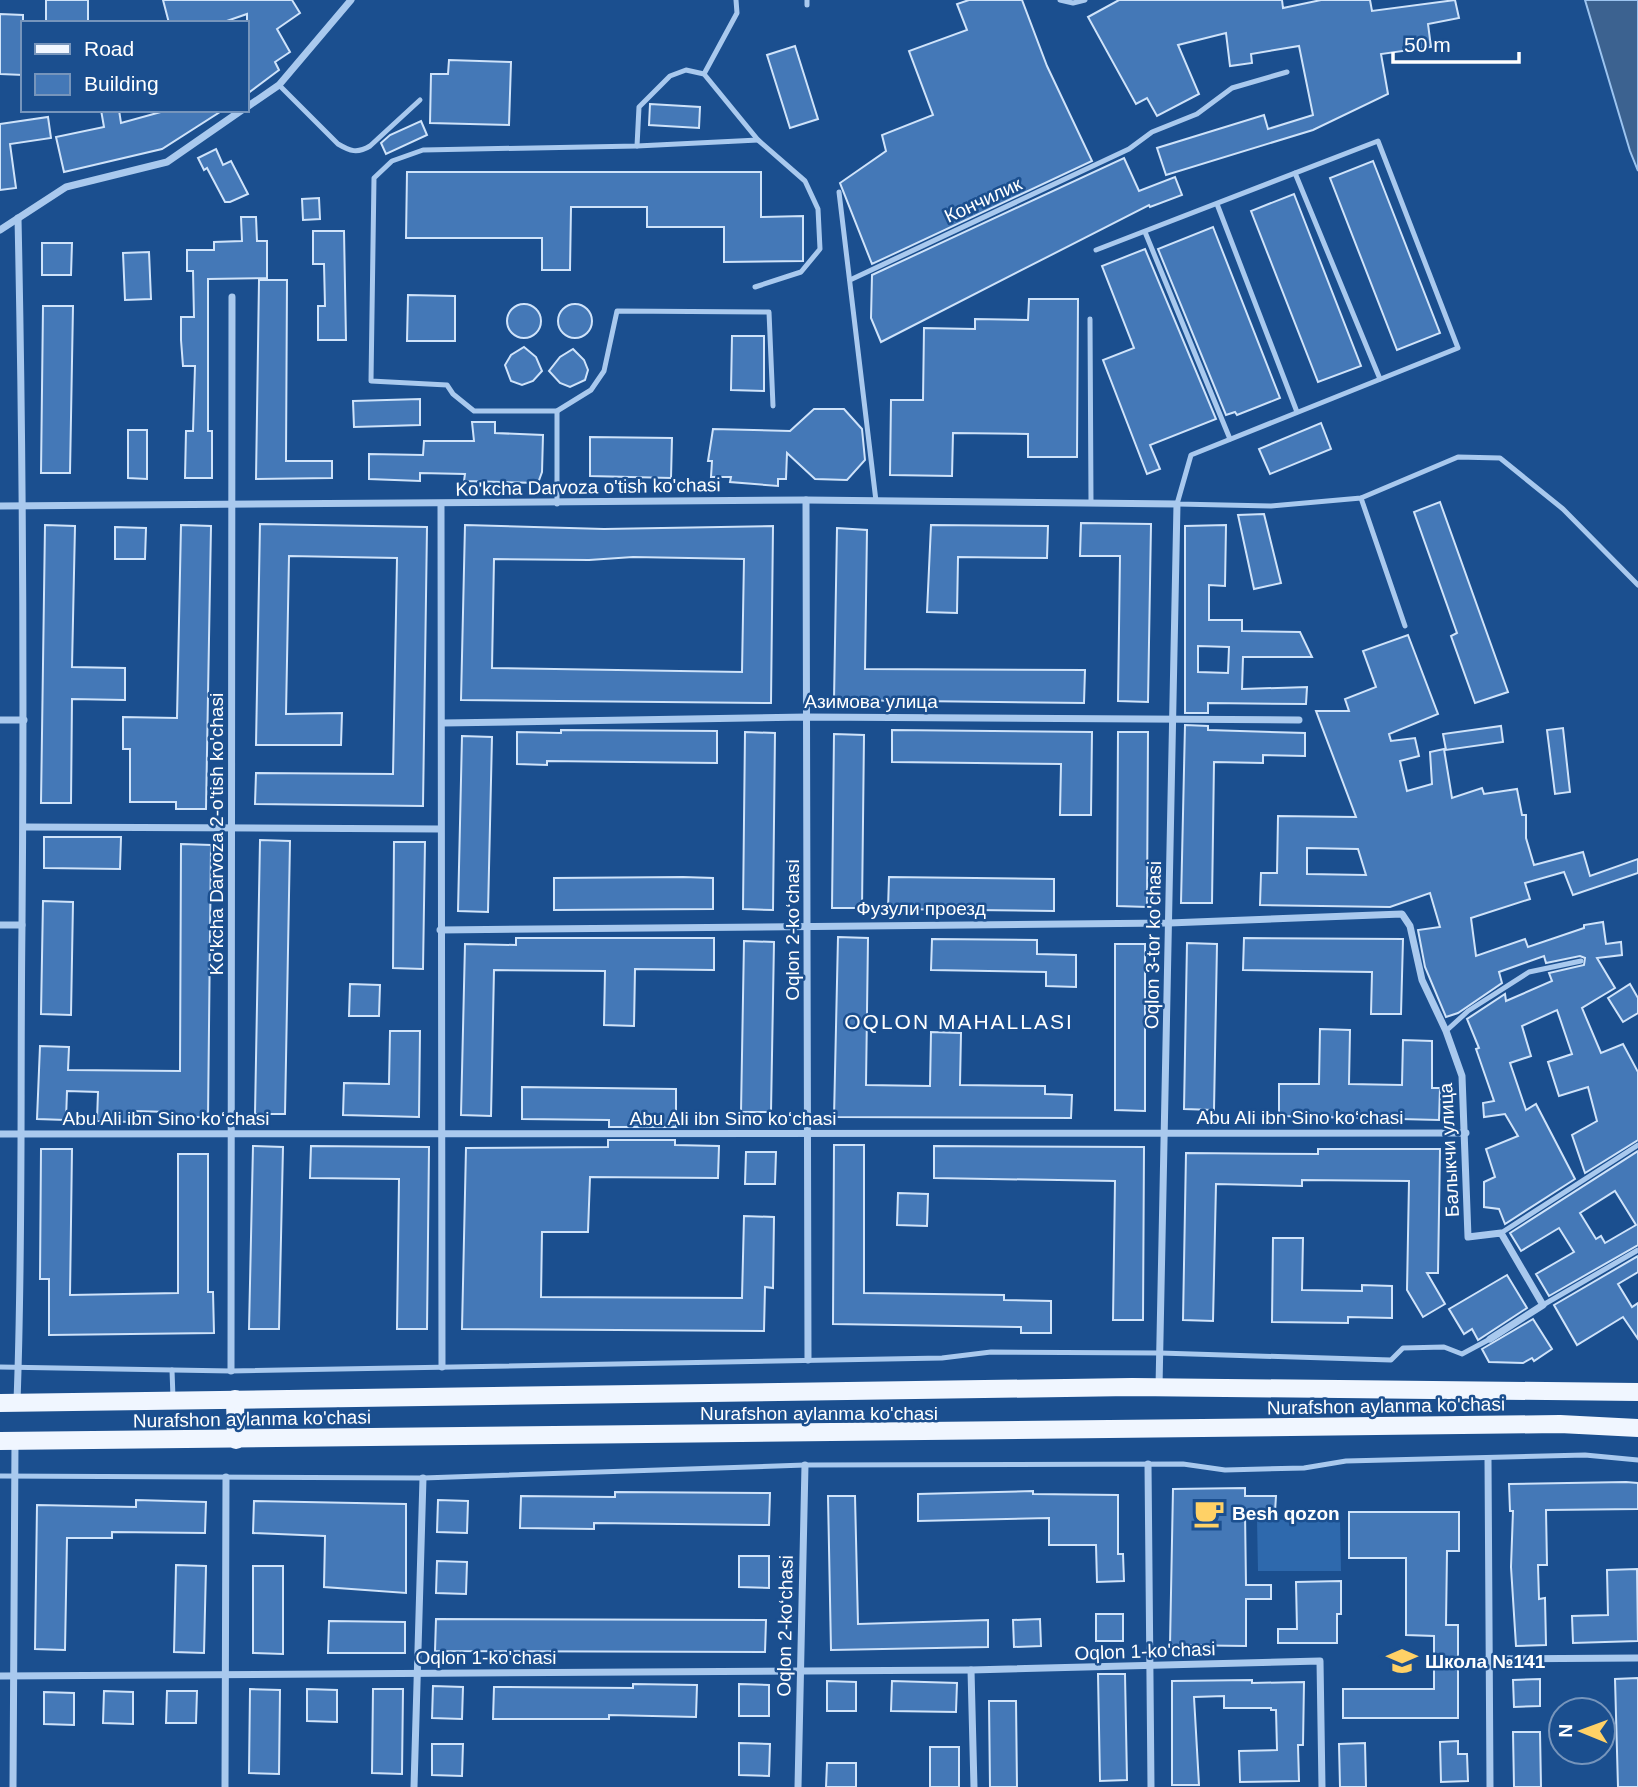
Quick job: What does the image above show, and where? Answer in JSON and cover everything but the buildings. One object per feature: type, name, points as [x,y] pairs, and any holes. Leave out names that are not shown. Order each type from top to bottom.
[{"type":"main road","name":"Nurafshon aylanma ko'chasi","points":[[8,1403],[1159,1387],[1638,1392]]},
{"type":"main road","points":[[235,1399],[236,1440]]},
{"type":"main road","name":"Nurafshon aylanma ko'chasi","points":[[7,1441],[1560,1424],[1638,1427]]},
{"type":"street","points":[[248,106],[279,85],[351,0]]},
{"type":"street","points":[[0,230],[66,187],[81,181],[167,162],[239,112]]},
{"type":"street","points":[[8,1403],[18,1367],[23,1134],[24,506],[18,218]]},
{"type":"street","name":"Ko'kcha Darvoza 2-o'tish ko'chasi","points":[[231,1371],[232,297]]},
{"type":"street","name":"Ko'kcha Darvoza o'tish ko'chasi","points":[[0,506],[557,504],[806,500],[1177,504]]},
{"type":"street","name":"Oqlon 2-ko‘chasi","points":[[806,500],[808,1360]]},
{"type":"street","points":[[441,504],[442,1367]]},
{"type":"street","name":"Oqlon 3-tor ko'chasi","points":[[1159,1387],[1177,504]]},
{"type":"street","name":"Азимова улица","points":[[443,723],[807,717],[1299,720]]},
{"type":"street","points":[[0,720],[24,720]]},
{"type":"street","points":[[24,827],[440,829]]},
{"type":"street","name":"Фузули проезд","points":[[440,930],[1169,923],[1402,914]]},
{"type":"street","name":"Балыкчи улица","points":[[1402,914],[1410,926],[1422,980],[1446,1031],[1462,1076],[1468,1237],[1501,1233]]},
{"type":"street","points":[[0,925],[22,925]]},
{"type":"street","name":"Abu Ali ibn Sino koʻchasi","points":[[0,1134],[1466,1133]]},
{"type":"street","points":[[1490,1339],[1543,1305],[1501,1233]]},
{"type":"street","points":[[7,1441],[14,1476],[13,1787]]},
{"type":"street","points":[[1488,1458],[1490,1787]]},
{"type":"street","points":[[1148,1464],[1151,1787]]},
{"type":"street","name":"Oqlon 2-ko‘chasi","points":[[798,1787],[805,1465]]},
{"type":"street","points":[[225,1787],[226,1477]]},
{"type":"street","points":[[414,1787],[415,1673],[423,1478]]},
{"type":"street","points":[[1488,1659],[1638,1658]]},
{"type":"street","name":"Oqlon 1-ko'chasi","points":[[0,1676],[1151,1668],[1320,1661],[1322,1787]]},
{"type":"street","points":[[971,1670],[974,1787]]},
{"type":"lane","points":[[704,74],[737,13],[736,0]]},
{"type":"lane","points":[[1060,0],[1073,3],[1085,0]]},
{"type":"lane","points":[[637,146],[639,107],[656,87],[670,76],[686,70],[704,74],[758,140],[805,181],[817,209],[820,249],[801,272],[755,287]]},
{"type":"lane","name":"Кончилик","points":[[850,280],[1129,149],[1152,132],[1197,114],[1232,88],[1287,72]]},
{"type":"lane","points":[[279,85],[338,144],[350,151],[361,152],[370,146],[420,100]]},
{"type":"lane","points":[[758,140],[637,146],[422,150],[393,161],[374,178],[371,381],[447,385],[474,411],[557,411],[591,390],[604,371],[617,311],[769,312],[773,406]]},
{"type":"lane","points":[[1096,250],[1378,141],[1458,348],[1191,455],[1177,504],[1271,506],[1361,498],[1458,457],[1500,458],[1563,509],[1638,585]]},
{"type":"lane","points":[[1295,173],[1380,379]]},
{"type":"lane","points":[[839,192],[876,501]]},
{"type":"lane","points":[[1217,204],[1297,412]]},
{"type":"lane","points":[[1145,232],[1230,439]]},
{"type":"lane","points":[[1090,319],[1091,503]]},
{"type":"lane","points":[[557,411],[557,504]]},
{"type":"lane","points":[[1361,498],[1405,626]]},
{"type":"lane","points":[[1446,1031],[1468,1011],[1529,972],[1581,961]]},
{"type":"lane","name":"Балыкчи улица","points":[[1501,1233],[1638,1145]]},
{"type":"lane","points":[[1543,1305],[1638,1250]]},
{"type":"lane","points":[[0,1367],[231,1371],[943,1358],[991,1352],[1160,1353],[1391,1360],[1403,1348],[1444,1347],[1462,1354],[1490,1339]]},
{"type":"lane","points":[[172,1370],[173,1401]]},
{"type":"lane","points":[[0,1476],[423,1478],[805,1465],[1183,1464],[1225,1470],[1304,1468],[1346,1461],[1585,1455],[1638,1460]]},
{"type":"shaded area","points":[[1585,0],[1638,0],[1638,171],[1630,151]]},
{"type":"shaded area","points":[[1340,1519],[1341,1571],[1258,1571],[1257,1520]]},
{"type":"place","name":"Besh qozon","points":[[1209,1513]]},
{"type":"place","name":"Школа №141","points":[[1402,1661]]},
{"type":"district","name":"OQLON MAHALLASI","points":[[959,1021]]}]
